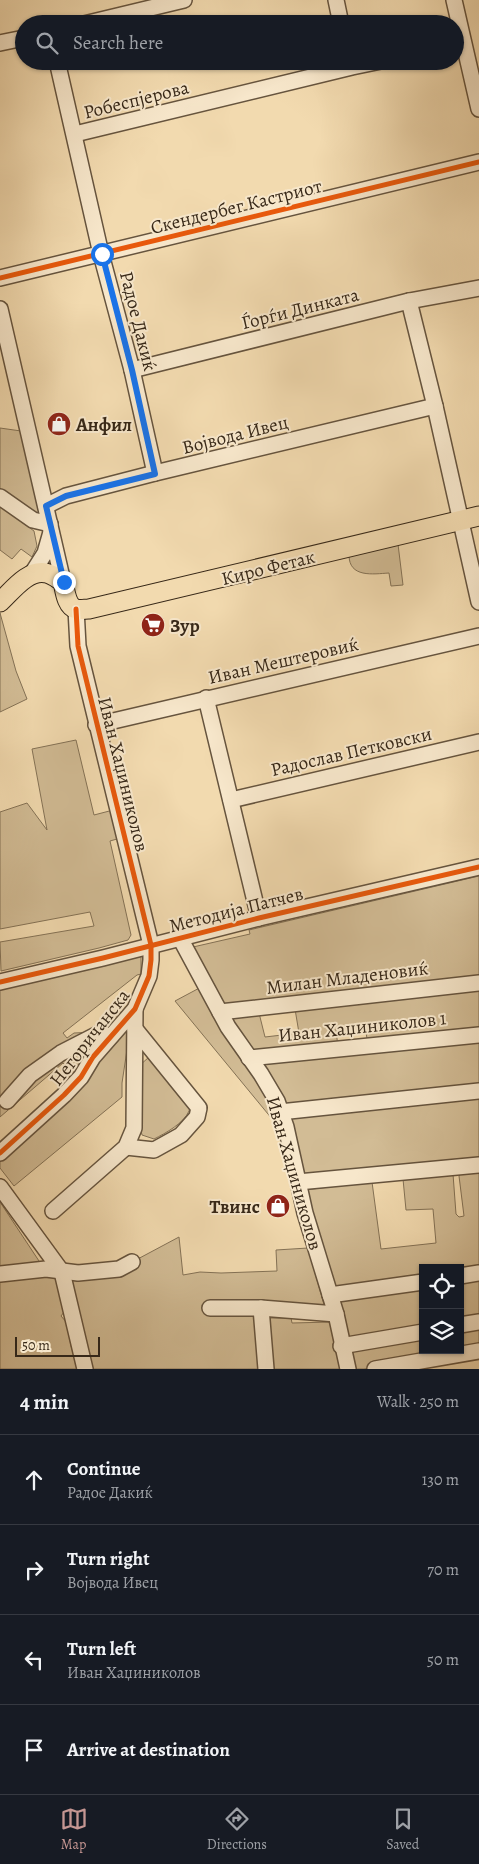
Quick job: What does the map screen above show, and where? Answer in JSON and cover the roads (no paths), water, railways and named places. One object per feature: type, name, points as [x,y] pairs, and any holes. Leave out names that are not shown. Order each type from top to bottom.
[{"type":"main road","name":"Киро Фетак","points":[[76,609],[89,609],[219,579],[470,518]]},
{"type":"main road","points":[[0,602],[24,579],[42,572],[48,573],[65,587],[68,600],[76,609]]},
{"type":"main road","points":[[15,588],[46,585],[65,587]]},
{"type":"street","points":[[122,15],[184,0]]},
{"type":"street","points":[[336,0],[339,15]]},
{"type":"street","points":[[454,0],[458,15]]},
{"type":"street","points":[[0,43],[15,40]]},
{"type":"street","points":[[466,46],[479,109]]},
{"type":"street","name":"Радое Дакиќ","points":[[59,70],[102,254],[132,370],[155,474]]},
{"type":"street","name":"Робеспјерова","points":[[75,134],[327,70]]},
{"type":"street","name":"Скендербег Кастриот","points":[[0,278],[479,162]]},
{"type":"street","name":"Ѓорѓи Динката","points":[[132,370],[409,301],[479,288]]},
{"type":"street","points":[[409,301],[436,406],[470,518],[479,602]]},
{"type":"street","points":[[0,309],[65,587]]},
{"type":"street","name":"Војвода Ивец","points":[[46,506],[66,496],[436,406]]},
{"type":"street","points":[[0,497],[33,520],[51,527]]},
{"type":"street","points":[[31,575],[45,553],[51,527]]},
{"type":"street","name":"Иван Хаџиниколов","points":[[76,609],[78,646],[151,945]]},
{"type":"street","name":"Иван Мештеровиќ","points":[[96,725],[479,636]]},
{"type":"street","points":[[206,698],[259,918]]},
{"type":"street","name":"Радослав Петковски","points":[[231,800],[479,742]]},
{"type":"street","name":"Методија Патчев","points":[[0,982],[259,918],[479,867]]},
{"type":"street","name":"Иван Хаџиниколов","points":[[180,938],[220,1012],[272,1090],[286,1127],[305,1213],[336,1314],[341,1346],[348,1369]]},
{"type":"street","name":"Негоричанска","points":[[0,1153],[81,1077],[93,1057],[135,1009],[149,976],[151,945]]},
{"type":"street","name":"Милан Младеновиќ","points":[[220,1012],[479,983]]},
{"type":"street","points":[[53,1211],[126,1147],[134,1128],[135,1009]]},
{"type":"street","points":[[126,1147],[154,1150],[181,1135],[197,1117],[199,1108],[135,1029]]},
{"type":"street","name":"Негоричанска","points":[[7,1101],[30,1074],[61,1053],[98,1034],[112,1036]]},
{"type":"street","name":"Иван Хаџиниколов 1","points":[[249,1058],[479,1034]]},
{"type":"street","points":[[280,1112],[479,1091]]},
{"type":"street","points":[[298,1182],[479,1165]]},
{"type":"street","points":[[0,1187],[62,1272],[85,1369]]},
{"type":"street","points":[[0,1274],[46,1269],[78,1274],[119,1269],[132,1262]]},
{"type":"street","points":[[464,1276],[479,1274]]},
{"type":"street","points":[[330,1295],[419,1283]]},
{"type":"street","points":[[210,1308],[261,1308],[336,1314]]},
{"type":"street","points":[[261,1308],[266,1369]]},
{"type":"street","points":[[464,1324],[479,1322]]},
{"type":"street","points":[[341,1346],[419,1333]]},
{"type":"street","points":[[375,1369],[479,1351]]},
{"type":"place","name":"Анфил","points":[[59,424]]},
{"type":"place","name":"Зур","points":[[153,625]]},
{"type":"place","name":"Твинс","points":[[278,1206]]}]
